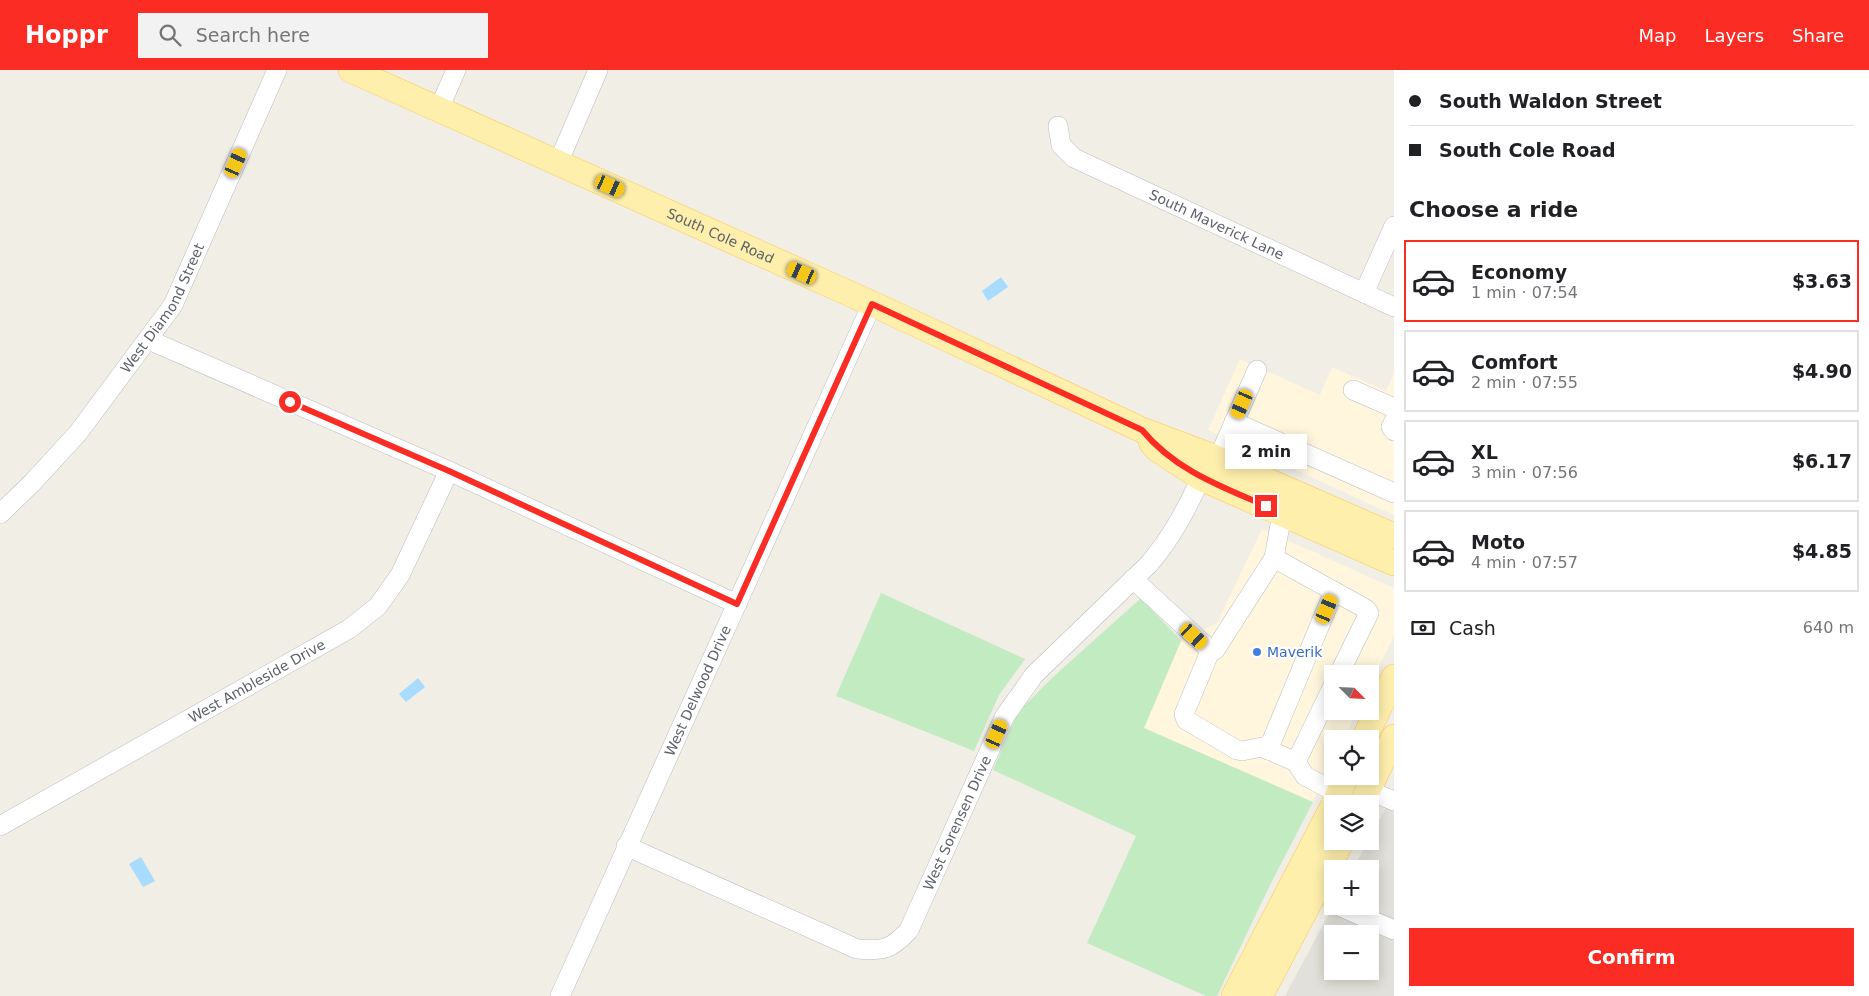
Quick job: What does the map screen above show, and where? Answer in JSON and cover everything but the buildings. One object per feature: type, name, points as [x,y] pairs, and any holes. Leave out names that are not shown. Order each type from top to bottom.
[{"type":"main road","name":"South Cole Road","points":[[351,70],[872,304],[1142,430],[1218,459],[1394,536]]},
{"type":"main road","name":"South Cole Road","points":[[1142,430],[1157,449],[1201,478],[1394,563]]},
{"type":"main road","name":"South Cole Road","points":[[1201,478],[1231,470],[1252,475]]},
{"type":"main road","points":[[1368,730],[1394,677]]},
{"type":"main road","points":[[1348,795],[1394,737]]},
{"type":"main road","points":[[1234,996],[1324,837]]},
{"type":"main road","points":[[1260,996],[1324,900]]},
{"type":"main road","points":[[1246,996],[1270,932]]},
{"type":"street","name":"West Diamond Street","points":[[0,514],[32,484],[78,433],[173,306],[277,70]]},
{"type":"street","points":[[439,109],[456,70]]},
{"type":"street","points":[[558,163],[598,70]]},
{"type":"street","name":"South Maverick Lane","points":[[1058,126],[1061,145],[1074,158],[1394,307]]},
{"type":"street","points":[[1364,293],[1394,226]]},
{"type":"street","name":"West Delwood Drive","points":[[560,996],[872,304]]},
{"type":"street","points":[[149,340],[449,471],[737,604]]},
{"type":"street","points":[[1218,459],[1257,370]]},
{"type":"street","points":[[1353,390],[1394,408]]},
{"type":"street","points":[[1394,421],[1391,427],[1394,431]]},
{"type":"street","points":[[1234,422],[1394,493]]},
{"type":"street","name":"West Ambleside Drive","points":[[0,826],[349,629],[378,606],[400,574],[449,471]]},
{"type":"street","name":"West Sorensen Drive","points":[[626,846],[857,948],[882,950],[898,943],[909,930],[1005,716],[1034,675],[1149,564],[1177,527],[1201,478]]},
{"type":"street","points":[[1133,579],[1210,649],[1215,650],[1220,645],[1274,558],[1282,514]]},
{"type":"street","points":[[1274,558],[1366,609],[1368,613],[1343,665]]},
{"type":"street","points":[[1268,750],[1334,591]]},
{"type":"street","points":[[1210,649],[1184,714],[1186,720],[1236,750],[1242,751],[1262,747],[1296,762],[1305,776],[1345,795]]},
{"type":"street","points":[[1296,762],[1324,704]]},
{"type":"street","points":[[1379,799],[1394,801]]},
{"type":"street","points":[[1360,915],[1394,930]]},
{"type":"shaded area","points":[[1240,359],[1320,395],[1332,367],[1386,391],[1394,373],[1394,515],[1208,430]]},
{"type":"shaded area","points":[[1262,529],[1394,588],[1394,636],[1379,667],[1379,665],[1324,665],[1324,720],[1353,720],[1348,730],[1324,730],[1324,779],[1313,802],[1144,728],[1181,641],[1217,623]]},
{"type":"shaded area","points":[[1394,792],[1394,996],[1285,996],[1328,915],[1379,915],[1379,860],[1358,860],[1363,850],[1379,850],[1379,820]]},
{"type":"green space","points":[[881,593],[1025,659],[999,695],[974,751],[836,696]]},
{"type":"green space","points":[[1141,598],[1181,641],[1144,728],[1313,802],[1271,883],[1217,996],[1206,996],[1087,943],[1136,836],[993,770],[1018,712],[1052,678]]},
{"type":"water","points":[[1001,277],[1008,287],[988,301],[982,291]]},
{"type":"water","points":[[418,678],[425,687],[406,702],[399,694]]},
{"type":"water","points":[[141,857],[155,881],[143,887],[129,864]]},
{"type":"place","name":"Maverik","points":[[1257,652]]},
{"type":"route","points":[[290,402],[449,471],[737,604],[872,304],[1142,430],[1157,449],[1201,478],[1266,506]]}]
